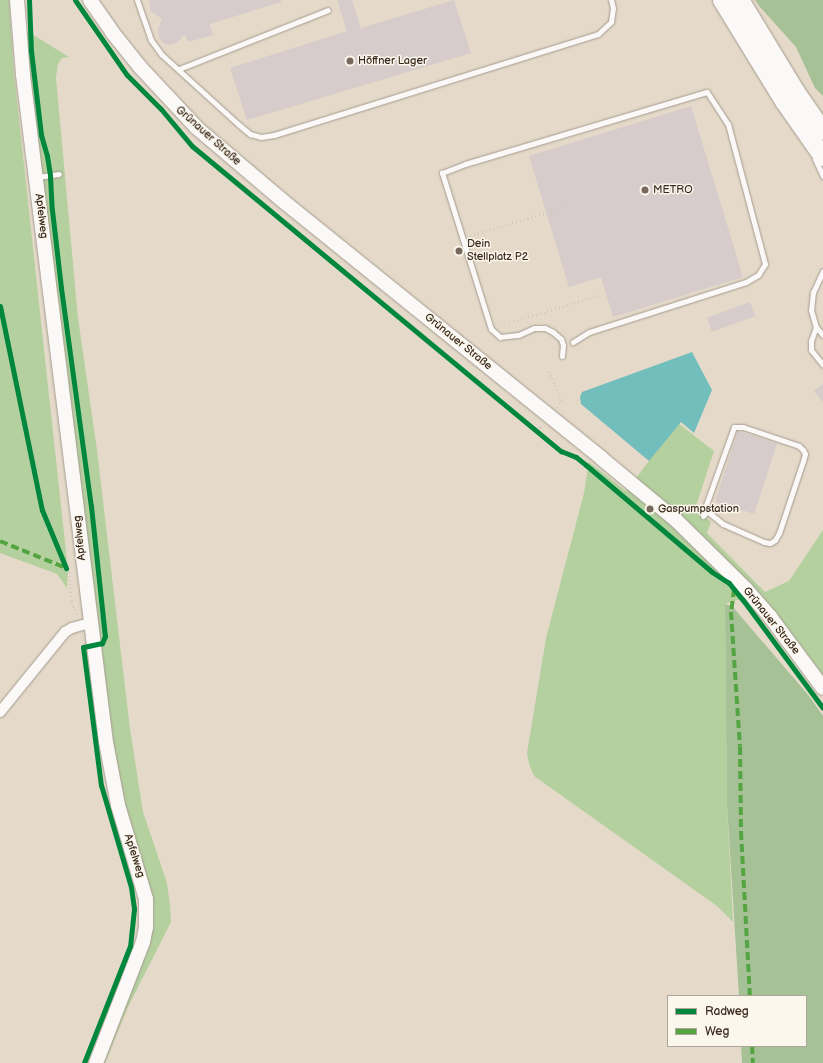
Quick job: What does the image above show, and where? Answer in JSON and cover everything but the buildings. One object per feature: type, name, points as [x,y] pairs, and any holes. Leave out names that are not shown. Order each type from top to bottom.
[{"type":"highway","points":[[722,0],[745,40],[823,157]]},
{"type":"highway","points":[[740,0],[813,111],[823,131]]},
{"type":"street","name":"Apfelweg","points":[[17,0],[23,75],[67,421],[90,623],[112,778],[118,805],[142,883],[146,913],[143,942],[138,960],[96,1063]]},
{"type":"street","name":"Grünauer Straße","points":[[90,0],[112,32],[140,68],[170,102],[203,133],[289,206],[662,508],[737,586],[771,618],[823,688]]},
{"type":"street","points":[[0,712],[65,632],[72,628],[90,623]]},
{"type":"lane","points":[[137,0],[151,40],[161,54],[250,134],[261,137],[274,135],[598,34],[611,22],[611,0]]},
{"type":"lane","points":[[179,70],[328,10]]},
{"type":"lane","points":[[562,356],[563,345],[561,339],[554,332],[546,328],[534,328],[518,335],[500,337],[491,329],[442,172],[707,92],[728,124],[765,264],[758,275],[746,282],[588,332],[573,342]]},
{"type":"lane","points":[[801,125],[823,176]]},
{"type":"lane","points":[[36,178],[59,174]]},
{"type":"lane","points":[[823,270],[813,292],[811,310],[816,327],[823,335]]},
{"type":"lane","points":[[816,327],[811,341],[811,350],[823,365]]},
{"type":"lane","points":[[743,426],[799,446],[803,450],[805,454],[803,461],[779,533],[775,540],[770,543],[764,542],[723,524],[705,513],[706,505],[734,427],[743,426]]},
{"type":"path","points":[[463,238],[570,206]]},
{"type":"path","points":[[509,323],[598,296]]},
{"type":"path","points":[[537,431],[562,401],[550,372]]},
{"type":"path","points":[[66,568],[69,572],[72,603]]},
{"type":"green space","points":[[0,0],[9,0],[14,73],[68,570],[67,588],[57,574],[0,553]]},
{"type":"green space","points":[[755,0],[823,0],[823,96],[815,88],[796,47]]},
{"type":"green space","points":[[22,28],[69,57],[62,58],[58,64],[56,78],[78,318],[97,450],[130,729],[143,812],[167,883],[170,905],[171,922],[127,1009],[105,1063],[101,1063],[145,952],[132,838],[113,761]]},
{"type":"green space","points":[[678,423],[714,451],[695,509],[711,522],[707,533],[765,592],[789,581],[823,530],[823,675],[783,622],[756,594],[725,604],[727,805],[733,922],[717,906],[534,776],[529,764],[527,753],[546,638],[584,493],[589,462],[626,491]]},
{"type":"green space","points":[[725,604],[732,606],[809,696],[823,716],[823,1063],[742,1063],[741,1047],[807,1047],[807,995],[739,995],[727,805]]},
{"type":"water","points":[[692,352],[712,390],[694,433],[681,422],[649,461],[581,404],[580,397],[582,392]]},
{"type":"marked path","points":[[0,541],[66,568]]},
{"type":"marked path","points":[[734,589],[731,612],[740,747],[741,832],[750,995]]},
{"type":"marked path","points":[[752,1047],[753,1063]]},
{"type":"cycle path","points":[[29,0],[31,51],[41,135],[47,156],[50,176],[52,210],[61,288],[91,506],[105,636],[102,643],[83,647],[101,785],[131,887],[134,909],[130,946],[84,1063]]},
{"type":"cycle path","points":[[75,0],[127,75],[161,109],[192,146],[561,451],[576,457],[712,572],[729,583],[823,708]]},
{"type":"cycle path","points":[[0,306],[42,510],[66,568]]},
{"type":"place","name":"Höffner Lager","points":[[350,61]]},
{"type":"place","name":"METRO","points":[[645,190]]},
{"type":"place","name":"Dein Stellplatz P2","points":[[459,251]]},
{"type":"place","name":"Gaspumpstation","points":[[650,509]]}]
